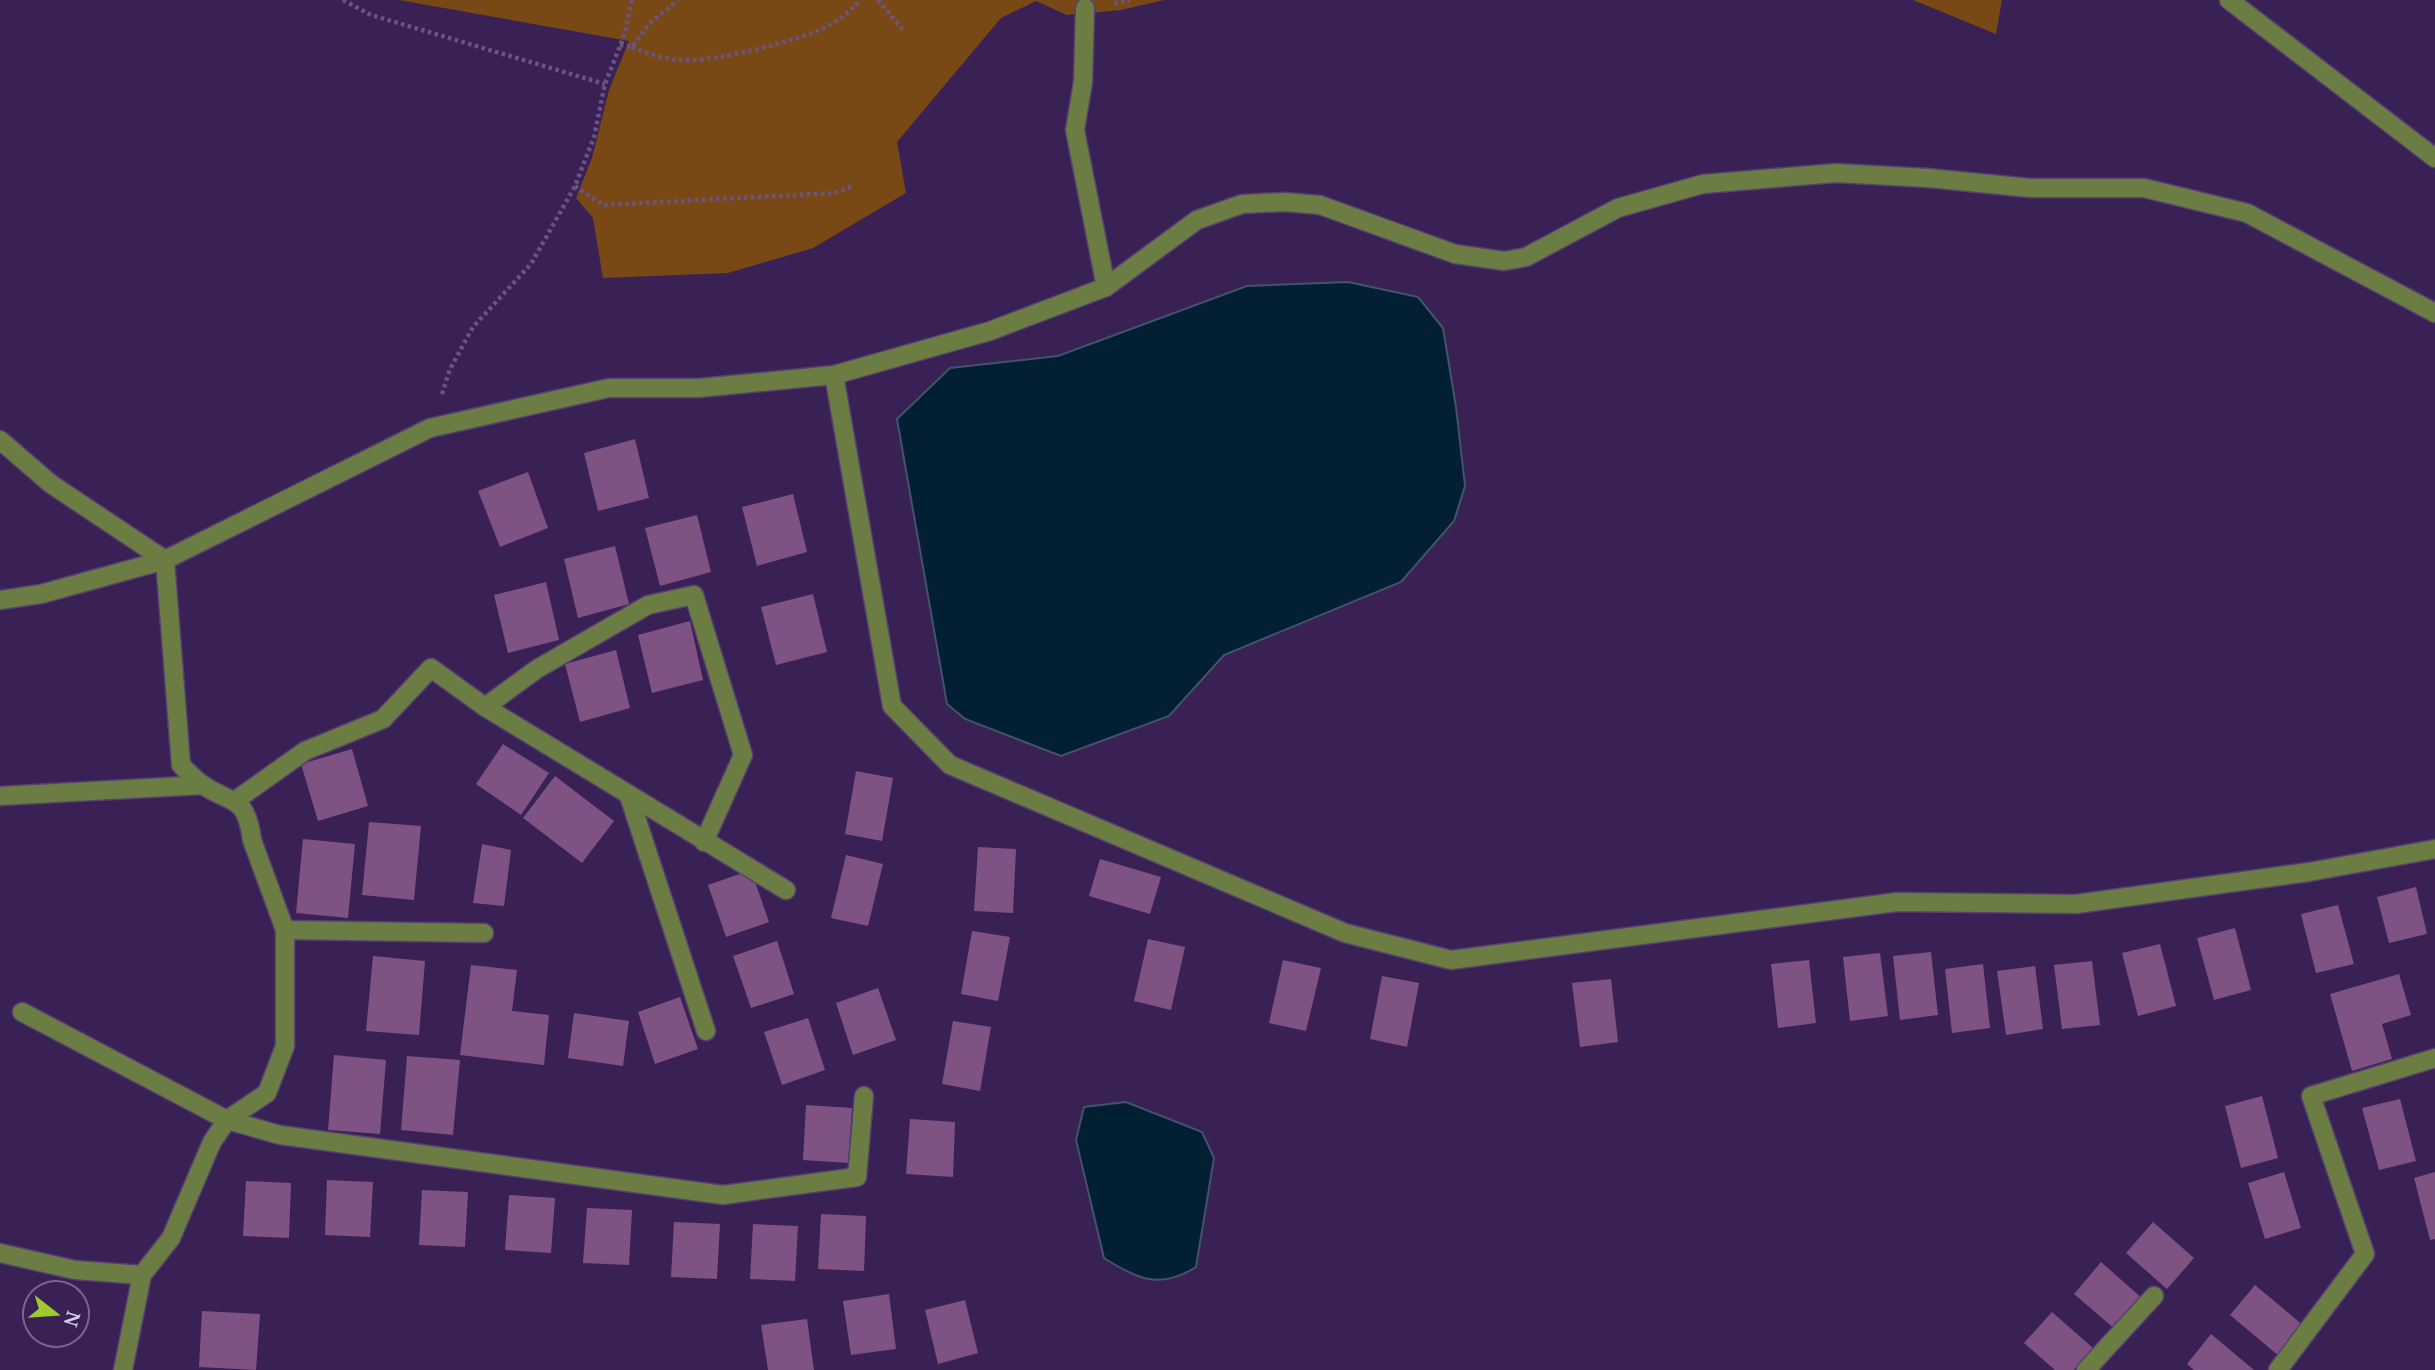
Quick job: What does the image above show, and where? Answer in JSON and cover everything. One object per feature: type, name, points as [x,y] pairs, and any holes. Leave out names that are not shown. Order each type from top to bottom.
[{"type":"street","points":[[2229,0],[2435,158]]},
{"type":"street","points":[[1085,8],[1083,82],[1074,130],[1106,287]]},
{"type":"street","points":[[0,600],[41,594],[165,560],[430,428],[609,388],[699,388],[834,375],[990,331],[1106,287],[1197,220],[1242,204],[1285,202],[1320,205],[1455,254],[1504,261],[1526,257],[1618,208],[1703,184],[1836,173],[1928,178],[2030,188],[2144,188],[2247,213],[2435,313]]},
{"type":"street","points":[[834,375],[892,706],[950,765],[1345,933],[1451,960],[1897,902],[2076,904],[2309,872],[2435,849]]},
{"type":"street","points":[[0,440],[51,484],[165,560]]},
{"type":"street","points":[[123,1370],[142,1275],[170,1238],[212,1142],[227,1120],[267,1093],[285,1046],[285,930],[252,840],[250,825],[236,800],[203,785],[181,765],[165,560]]},
{"type":"street","points":[[485,707],[537,669],[648,605],[694,594],[743,755],[704,842]]},
{"type":"street","points":[[236,800],[305,751],[383,719],[430,668],[485,707],[786,890]]},
{"type":"street","points":[[0,796],[203,785]]},
{"type":"street","points":[[629,796],[706,1031]]},
{"type":"street","points":[[285,930],[485,933]]},
{"type":"street","points":[[22,1012],[227,1120],[280,1135],[723,1195],[857,1177],[864,1096]]},
{"type":"street","points":[[2278,1370],[2365,1254],[2311,1096],[2435,1058]]},
{"type":"street","points":[[0,1253],[75,1270],[142,1275]]},
{"type":"street","points":[[2086,1370],[2154,1296]]},
{"type":"path","points":[[343,0],[371,15],[605,84]]},
{"type":"path","points":[[430,428],[450,369],[473,327],[531,264],[575,186],[594,137],[605,84],[620,45],[632,0]]},
{"type":"path","points":[[632,47],[649,24],[678,0]]},
{"type":"path","points":[[620,45],[657,57],[686,61],[720,56],[795,38],[829,25],[850,12],[860,0]]},
{"type":"path","points":[[878,0],[903,30]]},
{"type":"path","points":[[575,186],[603,205],[834,193],[853,186]]},
{"type":"shaded area","points":[[399,0],[1164,0],[1121,10],[1067,15],[1036,1],[1001,18],[897,142],[906,193],[813,248],[728,273],[603,278],[593,218],[576,198],[592,158],[609,90],[629,41]]},
{"type":"shaded area","points":[[1913,0],[2002,0],[1996,34]]},
{"type":"water","points":[[1348,282],[1418,297],[1443,328],[1465,486],[1454,521],[1401,582],[1224,655],[1169,716],[1061,756],[965,719],[947,704],[897,419],[950,368],[1058,356],[1247,286]]},
{"type":"water","points":[[1126,1102],[1202,1132],[1214,1158],[1196,1267],[1171,1278],[1160,1280],[1138,1276],[1104,1258],[1076,1140],[1084,1107]]},
{"type":"building","points":[[635,439],[649,498],[598,511],[584,453]]},
{"type":"building","points":[[528,472],[548,528],[500,547],[478,491]]},
{"type":"building","points":[[793,494],[807,552],[757,566],[742,507]]},
{"type":"building","points":[[697,515],[711,572],[660,586],[645,528]]},
{"type":"building","points":[[615,546],[629,604],[578,618],[564,559]]},
{"type":"building","points":[[546,582],[559,640],[508,653],[494,595]]},
{"type":"building","points":[[813,594],[827,652],[776,665],[761,607]]},
{"type":"building","points":[[690,621],[703,680],[652,693],[638,635]]},
{"type":"building","points":[[616,650],[630,708],[580,722],[565,664]]},
{"type":"building","points":[[503,744],[549,773],[521,815],[476,784]]},
{"type":"building","points":[[352,749],[368,806],[318,821],[301,764]]},
{"type":"building","points":[[856,771],[893,778],[882,841],[845,834]]},
{"type":"building","points":[[555,776],[614,821],[582,863],[523,818]]},
{"type":"building","points":[[369,822],[421,826],[414,900],[362,895]]},
{"type":"building","points":[[303,839],[355,844],[348,918],[296,913]]},
{"type":"building","points":[[482,844],[511,850],[504,906],[473,903]]},
{"type":"building","points":[[978,847],[1016,849],[1013,913],[974,911]]},
{"type":"building","points":[[846,855],[883,864],[868,926],[831,918]]},
{"type":"building","points":[[1100,859],[1161,877],[1150,914],[1089,896]]},
{"type":"building","points":[[751,870],[769,922],[726,937],[708,885]]},
{"type":"building","points":[[2416,887],[2427,934],[2389,943],[2377,897]]},
{"type":"building","points":[[2338,905],[2354,964],[2316,973],[2301,914]]},
{"type":"building","points":[[2235,928],[2251,990],[2214,1000],[2197,938]]},
{"type":"building","points":[[972,931],[1010,937],[998,1001],[961,994]]},
{"type":"building","points":[[1148,939],[1185,947],[1171,1010],[1134,1001]]},
{"type":"building","points":[[777,941],[794,994],[751,1008],[733,956]]},
{"type":"building","points":[[2160,944],[2176,1006],[2138,1016],[2122,953]]},
{"type":"building","points":[[1931,952],[1938,1015],[1900,1020],[1893,956]]},
{"type":"building","points":[[1880,953],[1888,1016],[1850,1021],[1843,957]]},
{"type":"building","points":[[373,956],[425,961],[419,1035],[366,1031]]},
{"type":"building","points":[[1283,960],[1321,968],[1306,1031],[1269,1023]]},
{"type":"building","points":[[1809,960],[1816,1023],[1778,1028],[1771,964]]},
{"type":"building","points":[[2092,961],[2100,1025],[2062,1029],[2054,965]]},
{"type":"building","points":[[1983,964],[1990,1028],[1952,1033],[1945,969]]},
{"type":"building","points":[[471,965],[517,970],[512,1011],[549,1015],[544,1065],[460,1055]]},
{"type":"building","points":[[2035,966],[2043,1029],[2006,1035],[1997,971]]},
{"type":"building","points":[[2399,974],[2411,1015],[2382,1024],[2392,1059],[2352,1071],[2330,994]]},
{"type":"building","points":[[1382,976],[1419,983],[1407,1047],[1370,1039]]},
{"type":"building","points":[[1611,979],[1618,1042],[1580,1047],[1572,983]]},
{"type":"building","points":[[878,988],[896,1040],[853,1055],[836,1003]]},
{"type":"building","points":[[680,997],[698,1049],[655,1064],[638,1012]]},
{"type":"building","points":[[574,1013],[629,1021],[623,1066],[568,1058]]},
{"type":"building","points":[[808,1018],[825,1070],[782,1085],[764,1032]]},
{"type":"building","points":[[953,1021],[991,1027],[980,1091],[942,1084]]},
{"type":"building","points":[[334,1055],[386,1060],[380,1134],[328,1130]]},
{"type":"building","points":[[407,1056],[460,1060],[453,1135],[401,1130]]},
{"type":"building","points":[[2262,1096],[2278,1158],[2241,1168],[2225,1106]]},
{"type":"building","points":[[2400,1099],[2416,1161],[2379,1170],[2362,1108]]},
{"type":"building","points":[[806,1105],[852,1108],[848,1163],[803,1160]]},
{"type":"building","points":[[910,1119],[955,1122],[953,1177],[906,1174]]},
{"type":"building","points":[[2284,1172],[2301,1228],[2265,1239],[2248,1183]]},
{"type":"building","points":[[2435,1172],[2435,1239],[2430,1240],[2414,1178]]},
{"type":"building","points":[[327,1180],[373,1182],[370,1237],[325,1235]]},
{"type":"building","points":[[246,1181],[291,1183],[289,1238],[243,1236]]},
{"type":"building","points":[[422,1190],[468,1192],[465,1247],[419,1245]]},
{"type":"building","points":[[509,1195],[555,1198],[551,1253],[505,1250]]},
{"type":"building","points":[[587,1208],[632,1210],[629,1265],[583,1263]]},
{"type":"building","points":[[821,1214],[866,1216],[864,1271],[818,1269]]},
{"type":"building","points":[[674,1222],[720,1224],[717,1279],[671,1277]]},
{"type":"building","points":[[2153,1222],[2194,1258],[2167,1289],[2126,1253]]},
{"type":"building","points":[[753,1224],[798,1226],[795,1281],[750,1279]]},
{"type":"building","points":[[2101,1262],[2143,1299],[2116,1330],[2074,1294]]},
{"type":"building","points":[[2255,1285],[2304,1326],[2279,1356],[2230,1315]]},
{"type":"building","points":[[889,1294],[896,1349],[851,1355],[843,1301]]},
{"type":"building","points":[[965,1300],[978,1353],[938,1364],[925,1310]]},
{"type":"building","points":[[202,1311],[260,1314],[256,1370],[199,1367]]},
{"type":"building","points":[[2052,1312],[2093,1348],[2074,1370],[2055,1370],[2024,1343]]},
{"type":"building","points":[[807,1319],[814,1370],[768,1370],[761,1325]]},
{"type":"building","points":[[2211,1334],[2254,1370],[2194,1370],[2187,1364]]}]
